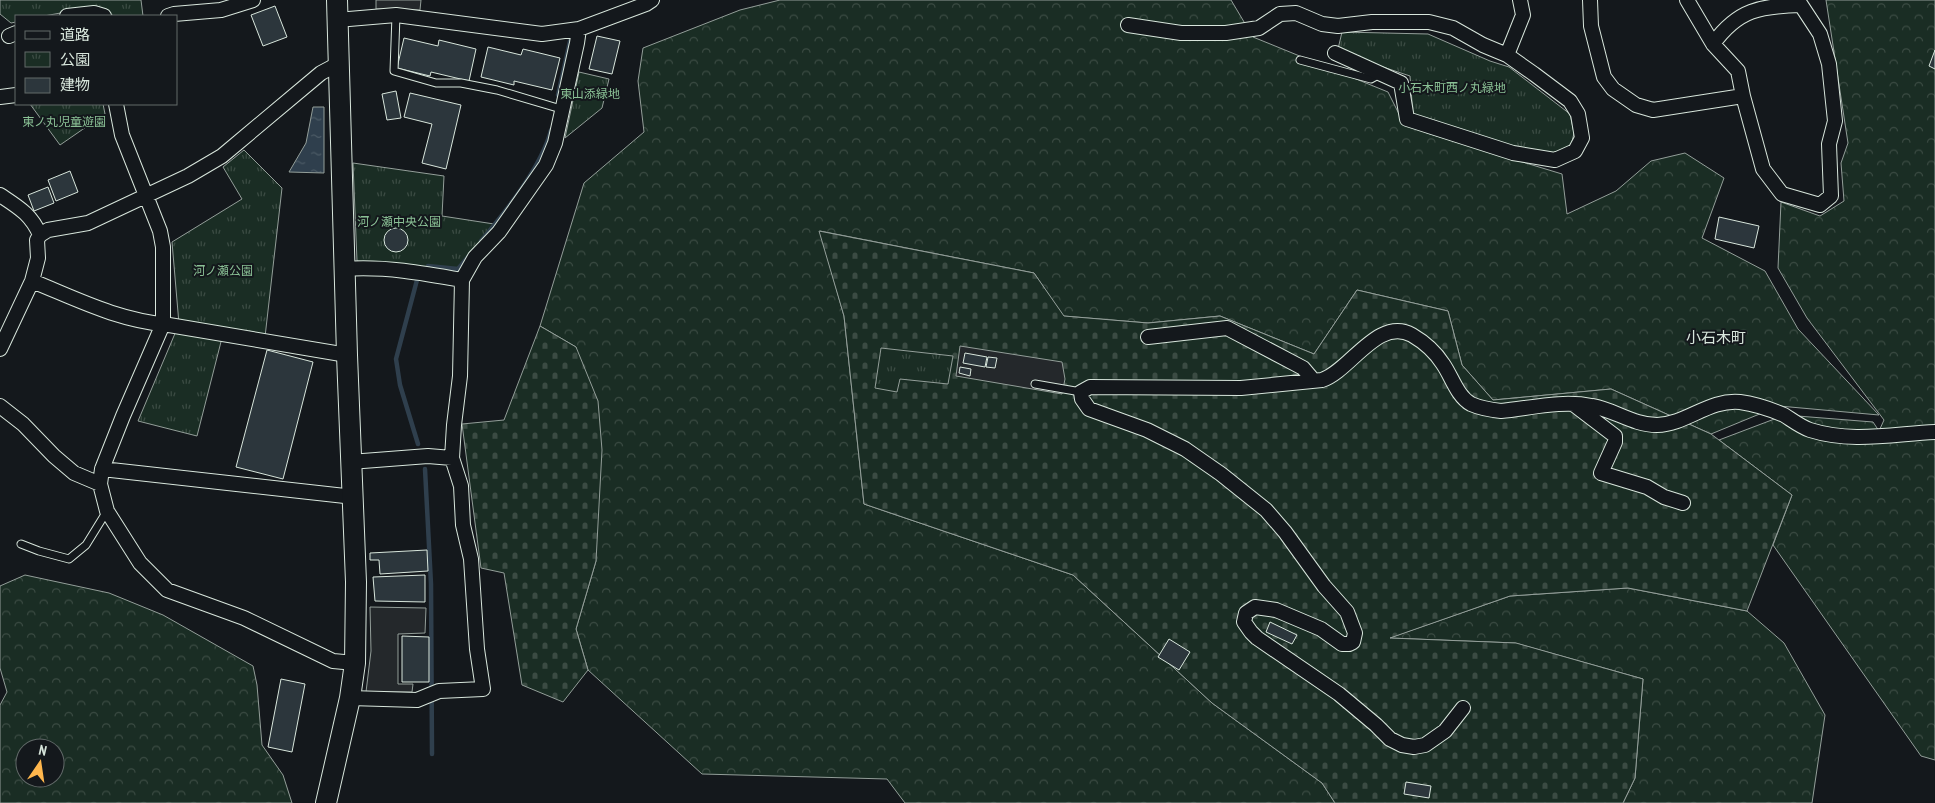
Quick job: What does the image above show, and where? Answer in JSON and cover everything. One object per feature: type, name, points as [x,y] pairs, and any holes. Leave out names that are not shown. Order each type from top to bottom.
[{"type":"street","points":[[177,15],[221,10],[253,0]]},
{"type":"street","points":[[326,803],[350,698],[355,663],[356,582],[346,355],[337,0]]},
{"type":"street","points":[[337,20],[396,15],[542,34],[579,28],[646,4],[652,0]]},
{"type":"street","points":[[1507,55],[1523,15],[1520,0]]},
{"type":"street","points":[[1590,0],[1591,26],[1604,77],[1612,88],[1636,105],[1653,110],[1742,96]]},
{"type":"street","points":[[1688,0],[1713,44],[1738,72],[1742,96],[1762,168],[1782,194],[1820,205],[1831,196],[1829,144],[1835,121],[1829,64],[1820,34],[1801,2],[1769,6],[1746,13],[1723,30],[1713,44]]},
{"type":"street","points":[[77,15],[94,13],[101,15]]},
{"type":"street","points":[[1128,25],[1181,33],[1226,33],[1259,28],[1280,14],[1296,13],[1322,24],[1338,26],[1372,22],[1429,22],[1453,28],[1483,46],[1507,55],[1570,101],[1578,114],[1582,138],[1575,151],[1555,160],[1513,153],[1407,120],[1401,83],[1335,53]]},
{"type":"street","points":[[350,698],[417,700],[439,691],[483,689],[471,559],[462,525],[460,486],[452,458],[460,376],[462,280],[475,258],[499,232],[546,165],[555,143],[579,28]]},
{"type":"street","points":[[0,348],[32,281],[38,258],[37,240],[40,235],[48,230],[88,223],[188,176],[222,156],[321,73],[338,64]]},
{"type":"street","points":[[0,97],[15,95]]},
{"type":"street","points":[[116,105],[122,135],[160,231],[163,247],[163,324],[102,469],[100,484],[107,511],[140,563],[167,590],[244,618],[333,661],[355,663]]},
{"type":"street","points":[[0,195],[25,212],[35,223],[40,235]]},
{"type":"street","points":[[344,269],[358,268],[419,272],[462,280]]},
{"type":"street","points":[[32,281],[114,315],[346,355]]},
{"type":"street","points":[[1148,337],[1227,328],[1303,368],[1314,381]]},
{"type":"street","points":[[1463,708],[1445,731],[1425,745],[1414,747],[1397,743],[1338,694],[1257,638],[1244,622],[1246,613],[1255,607],[1276,610],[1321,629],[1342,644],[1353,642],[1356,633],[1346,612],[1266,510],[1221,474],[1185,450],[1147,430],[1089,409],[1082,399],[1081,392],[1090,387],[1241,388],[1314,381],[1328,378],[1381,336],[1402,331],[1411,334],[1430,349],[1442,362],[1465,399],[1475,406],[1501,411],[1572,403],[1609,410],[1628,420],[1646,424],[1674,423],[1718,404],[1738,402],[1770,410],[1811,430],[1842,436],[1858,437],[1935,432]]},
{"type":"street","points":[[1572,403],[1615,436],[1615,442],[1601,473],[1648,487],[1664,498],[1683,503]]},
{"type":"street","points":[[0,406],[23,424],[54,456],[74,473],[100,484]]},
{"type":"street","points":[[350,462],[428,456],[452,458]]},
{"type":"street","points":[[102,469],[345,496]]},
{"type":"lane","points":[[396,15],[394,70],[436,83],[461,84],[497,90],[562,109]]},
{"type":"lane","points":[[1300,60],[1371,79],[1380,74]]},
{"type":"lane","points":[[1035,384],[1081,392]]},
{"type":"lane","points":[[21,544],[38,551],[69,559],[86,545],[107,511]]},
{"type":"green space","points":[[0,0],[141,0],[143,15],[112,15],[102,9],[77,10],[50,15],[15,15],[15,22],[11,23],[0,14]]},
{"type":"green space","points":[[780,0],[1231,0],[1253,37],[1388,92],[1402,120],[1427,133],[1562,174],[1567,214],[1616,191],[1651,161],[1685,153],[1724,178],[1702,238],[1765,271],[1798,329],[1879,415],[1779,406],[1711,434],[1611,389],[1493,400],[1462,365],[1448,311],[1357,290],[1314,354],[1220,316],[1148,323],[1063,316],[1034,273],[820,231],[844,316],[864,504],[1073,575],[1212,703],[1322,783],[1335,803],[905,803],[887,779],[702,774],[588,670],[576,629],[596,561],[576,347],[540,326],[584,183],[644,132],[638,81],[643,48],[740,10]]},
{"type":"green space","points":[[1826,0],[1935,0],[1935,760],[1921,756],[1773,545],[1792,495],[1719,440],[1785,415],[1873,422],[1879,431],[1884,420],[1807,318],[1778,268],[1781,202],[1820,216],[1844,201],[1841,163],[1848,143]]},
{"type":"green space","name":"小石木町西ノ丸緑地","points":[[1342,32],[1428,34],[1490,61],[1509,67],[1570,114],[1574,133],[1571,146],[1551,154],[1506,145],[1413,115],[1410,76],[1365,61],[1338,49]]},
{"type":"green space","name":"東山添緑地","points":[[579,72],[609,79],[602,108],[565,138]]},
{"type":"green space","name":"東ノ丸児童遊園","points":[[31,105],[103,105],[105,114],[60,145]]},
{"type":"green space","name":"河ノ瀬公園","points":[[244,150],[282,188],[265,337],[224,330],[197,436],[138,421],[179,324],[172,242],[242,199],[223,167]]},
{"type":"green space","name":"河ノ瀬中央公園","points":[[353,163],[444,176],[442,216],[494,224],[455,273],[357,261]]},
{"type":"green space","points":[[819,231],[1034,273],[1064,316],[1148,323],[1220,316],[1314,354],[1357,290],[1448,311],[1462,365],[1493,400],[1611,389],[1711,434],[1792,495],[1747,611],[1628,588],[1510,596],[1390,638],[1516,643],[1643,679],[1635,778],[1623,803],[1335,803],[1322,783],[1212,703],[1073,575],[864,504],[844,316]]},
{"type":"green space","points":[[540,326],[576,347],[598,401],[602,450],[596,561],[576,629],[588,670],[563,702],[522,685],[504,573],[481,568],[462,424],[504,420]]},
{"type":"green space","points":[[881,348],[953,356],[948,384],[900,379],[897,392],[875,388]]},
{"type":"green space","points":[[25,575],[109,593],[163,615],[253,666],[257,685],[262,745],[283,775],[292,803],[0,803],[0,705],[7,692],[0,668],[0,586]]},
{"type":"green space","points":[[1628,588],[1747,611],[1784,643],[1825,715],[1812,803],[1623,803],[1635,778],[1643,679],[1515,643],[1389,638],[1510,596]]},
{"type":"shaded area","points":[[376,0],[421,0],[420,10],[376,9]]},
{"type":"shaded area","points":[[960,346],[1062,362],[1065,379],[1062,394],[956,376]]},
{"type":"shaded area","points":[[370,607],[426,608],[425,633],[398,634],[398,684],[413,684],[412,692],[366,692],[371,651]]},
{"type":"water","points":[[313,107],[324,107],[324,173],[289,172],[306,143]]},
{"type":"building","points":[[275,6],[287,37],[263,46],[251,15]]},
{"type":"building","points":[[597,36],[620,41],[612,74],[589,69]]},
{"type":"building","points":[[404,38],[438,46],[439,40],[476,49],[469,81],[431,72],[430,76],[397,68]]},
{"type":"building","points":[[488,47],[521,55],[523,49],[560,58],[552,90],[514,81],[514,85],[481,77]]},
{"type":"building","points":[[1935,50],[1935,69],[1929,66]]},
{"type":"building","points":[[396,91],[401,118],[387,120],[382,94]]},
{"type":"building","points":[[410,93],[461,105],[446,169],[422,163],[432,124],[404,117]]},
{"type":"building","points":[[70,171],[78,192],[56,201],[48,180]]},
{"type":"building","points":[[48,187],[54,203],[34,211],[28,195]]},
{"type":"building","points":[[1719,217],[1759,226],[1754,248],[1715,239]]},
{"type":"building","points":[[396,228],[401,229],[407,235],[407,245],[401,251],[396,252],[391,251],[385,245],[384,240],[385,235],[391,229]]},
{"type":"building","points":[[267,350],[313,362],[283,479],[236,467]]},
{"type":"building","points":[[965,353],[987,357],[985,367],[963,363]]},
{"type":"building","points":[[988,357],[997,358],[995,368],[986,367]]},
{"type":"building","points":[[960,367],[971,369],[970,376],[959,373]]},
{"type":"building","points":[[427,550],[428,571],[380,574],[379,560],[370,560],[370,553]]},
{"type":"building","points":[[425,575],[425,602],[375,601],[373,577]]},
{"type":"building","points":[[1270,622],[1297,635],[1292,644],[1266,632]]},
{"type":"building","points":[[402,636],[429,637],[429,682],[402,682]]},
{"type":"building","points":[[1169,639],[1190,652],[1179,670],[1158,657]]},
{"type":"building","points":[[281,679],[305,684],[292,752],[268,747]]},
{"type":"building","points":[[1406,782],[1431,786],[1429,798],[1404,794]]},
{"type":"waterway","points":[[558,95],[570,41]]},
{"type":"waterway","points":[[481,241],[531,174],[551,130]]},
{"type":"waterway","points":[[428,266],[458,269],[468,257]]},
{"type":"waterway","points":[[417,280],[396,359],[400,385],[418,444]]},
{"type":"waterway","points":[[425,469],[431,584],[432,754]]},
{"type":"district","name":"小石木町","points":[[1716,337]]}]
